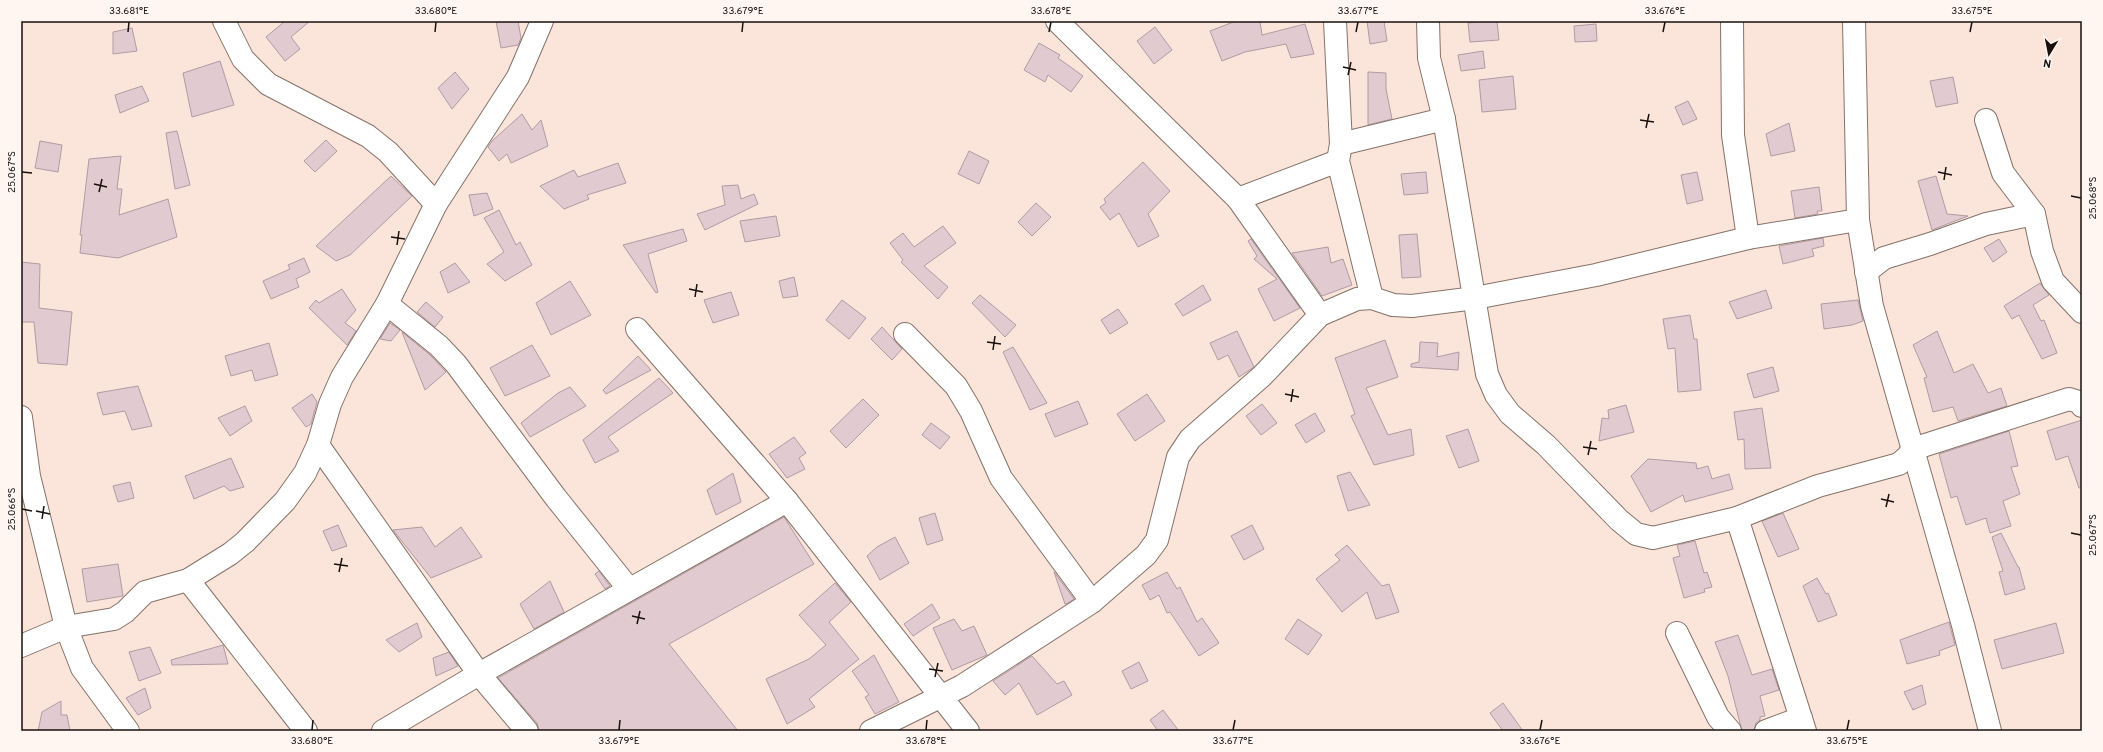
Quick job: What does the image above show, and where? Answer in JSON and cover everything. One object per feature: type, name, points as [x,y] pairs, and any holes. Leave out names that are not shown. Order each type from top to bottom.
[{"type":"street","points":[[224,21],[244,59],[268,84],[368,136],[388,152],[436,204]]},
{"type":"street","points":[[21,646],[66,627],[114,619],[125,612],[144,592],[188,580],[235,550],[285,501],[305,473],[318,445],[330,404],[342,377],[387,304],[436,204],[508,95],[518,77],[542,21]]},
{"type":"street","points":[[1057,21],[1238,199],[1320,315]]},
{"type":"street","points":[[1335,21],[1339,153],[1372,298]]},
{"type":"street","points":[[1428,21],[1429,58],[1444,119],[1487,374],[1496,395],[1510,414],[1546,445],[1619,520],[1636,534],[1653,538],[1737,518],[1818,486],[1899,464],[1908,457],[1913,449],[2069,399],[2079,402],[2082,406]]},
{"type":"street","points":[[1732,21],[1733,135],[1748,238]]},
{"type":"street","points":[[1854,21],[1858,220],[1872,306],[1913,449],[1990,731]]},
{"type":"street","points":[[1238,199],[1339,153],[1444,119]]},
{"type":"street","points":[[1986,120],[2003,173],[2034,214],[2042,251],[2053,281],[2082,312]]},
{"type":"street","points":[[1866,272],[1884,258],[1930,244],[1986,224],[2034,214]]},
{"type":"street","points":[[871,731],[939,696],[950,693],[962,686],[1092,602],[1146,555],[1157,540],[1178,457],[1190,439],[1262,376],[1320,315],[1357,299],[1372,298],[1393,306],[1412,306],[1475,298],[1596,275],[1748,238],[1858,220]]},
{"type":"street","points":[[387,304],[438,346],[456,364],[556,498],[629,589]]},
{"type":"street","points":[[637,328],[787,501],[968,731]]},
{"type":"street","points":[[905,334],[956,386],[971,411],[1001,478],[1092,602]]},
{"type":"street","points":[[21,417],[29,476],[66,627],[82,668],[128,731]]},
{"type":"street","points":[[318,445],[479,674],[526,731]]},
{"type":"street","points":[[383,731],[479,674],[787,501]]},
{"type":"street","points":[[1737,518],[1803,724],[1766,731]]},
{"type":"street","points":[[188,580],[306,731]]},
{"type":"street","points":[[1677,633],[1718,717],[1730,731]]},
{"type":"building","points":[[285,21],[310,21],[291,37],[300,49],[285,61],[266,37]]},
{"type":"building","points":[[496,21],[518,21],[521,38],[518,45],[501,48]]},
{"type":"building","points":[[1236,21],[1260,21],[1262,35],[1305,24],[1314,54],[1291,58],[1286,44],[1245,52],[1222,61],[1210,31]]},
{"type":"building","points":[[1367,21],[1384,21],[1387,41],[1370,44]]},
{"type":"building","points":[[1497,21],[1499,40],[1470,42],[1468,23]]},
{"type":"building","points":[[1596,24],[1597,41],[1575,42],[1574,26]]},
{"type":"building","points":[[1155,27],[1172,50],[1154,64],[1137,41]]},
{"type":"building","points":[[132,28],[137,51],[113,54],[113,32]]},
{"type":"building","points":[[1039,43],[1060,55],[1058,58],[1083,76],[1071,92],[1048,75],[1045,82],[1024,70]]},
{"type":"building","points":[[1483,51],[1485,68],[1461,71],[1458,55]]},
{"type":"building","points":[[220,61],[234,105],[192,117],[183,73]]},
{"type":"building","points":[[455,72],[469,89],[452,109],[438,88]]},
{"type":"building","points":[[1368,72],[1386,73],[1386,89],[1392,119],[1368,125]]},
{"type":"building","points":[[1513,76],[1516,109],[1482,112],[1479,80]]},
{"type":"building","points":[[1953,77],[1958,103],[1936,107],[1930,81]]},
{"type":"building","points":[[142,86],[149,101],[120,113],[115,95]]},
{"type":"building","points":[[1688,101],[1697,119],[1683,125],[1675,107]]},
{"type":"building","points":[[522,114],[532,130],[541,120],[548,146],[511,163],[507,154],[499,161],[488,147],[492,141]]},
{"type":"building","points":[[1789,123],[1795,151],[1771,156],[1766,134]]},
{"type":"building","points":[[177,131],[190,185],[175,189],[166,133]]},
{"type":"building","points":[[326,140],[337,151],[315,172],[304,161]]},
{"type":"building","points":[[40,141],[62,145],[58,172],[35,168]]},
{"type":"building","points":[[969,151],[989,161],[979,184],[958,174]]},
{"type":"building","points":[[121,156],[117,189],[122,189],[119,215],[168,199],[177,237],[118,258],[80,253],[82,235],[80,235],[89,159]]},
{"type":"building","points":[[1143,162],[1170,191],[1148,214],[1159,236],[1138,247],[1119,213],[1110,220],[1100,207],[1106,203],[1104,199]]},
{"type":"building","points":[[618,163],[626,183],[587,195],[589,199],[564,209],[540,186],[574,170],[578,177]]},
{"type":"building","points":[[1426,172],[1428,193],[1404,195],[1401,174]]},
{"type":"building","points":[[1697,172],[1703,200],[1687,204],[1681,175]]},
{"type":"building","points":[[391,176],[412,196],[350,255],[336,261],[316,246]]},
{"type":"building","points":[[1936,176],[1947,214],[1968,216],[1932,230],[1918,181]]},
{"type":"building","points":[[738,185],[741,199],[754,194],[758,204],[705,230],[697,214],[725,205],[722,186]]},
{"type":"building","points":[[1819,187],[1822,211],[1817,211],[1818,214],[1795,218],[1791,191]]},
{"type":"building","points":[[487,193],[493,209],[474,216],[469,195]]},
{"type":"building","points":[[1036,203],[1051,217],[1032,236],[1018,222]]},
{"type":"building","points":[[499,210],[516,245],[520,242],[532,265],[505,281],[487,264],[504,252],[484,218]]},
{"type":"building","points":[[776,216],[780,236],[745,242],[740,221]]},
{"type":"building","points":[[943,226],[956,243],[924,266],[948,287],[938,299],[901,262],[903,260],[890,243],[903,233],[914,247]]},
{"type":"building","points":[[683,229],[687,241],[648,254],[658,292],[656,293],[623,245]]},
{"type":"building","points":[[1417,234],[1421,277],[1402,278],[1399,235]]},
{"type":"building","points":[[1823,238],[1824,246],[1812,249],[1814,256],[1783,264],[1779,246]]},
{"type":"building","points":[[1251,239],[1300,308],[1274,321],[1258,289],[1277,279],[1254,259],[1257,256],[1248,241]]},
{"type":"building","points":[[1999,239],[2007,252],[1993,262],[1984,248]]},
{"type":"building","points":[[1328,247],[1331,263],[1343,259],[1352,285],[1322,296],[1292,253]]},
{"type":"building","points":[[304,258],[310,272],[296,279],[299,287],[271,299],[263,281],[290,269],[288,265]]},
{"type":"building","points":[[21,262],[40,264],[39,308],[72,312],[67,365],[38,363],[34,322],[21,322]]},
{"type":"building","points":[[455,263],[470,282],[448,293],[440,272]]},
{"type":"building","points":[[794,277],[798,296],[783,298],[779,281]]},
{"type":"building","points":[[570,281],[591,315],[551,335],[536,303]]},
{"type":"building","points":[[2040,283],[2049,295],[2033,305],[2041,321],[2044,320],[2057,353],[2042,359],[2019,315],[2012,319],[2004,306]]},
{"type":"building","points":[[1203,285],[1211,300],[1183,316],[1175,304]]},
{"type":"building","points":[[342,289],[356,310],[345,323],[356,331],[347,345],[309,308],[316,300],[319,303]]},
{"type":"building","points":[[1766,290],[1772,308],[1737,319],[1729,302]]},
{"type":"building","points":[[731,292],[739,315],[713,323],[704,300]]},
{"type":"building","points":[[980,295],[1016,325],[1005,337],[972,303]]},
{"type":"building","points":[[842,300],[866,318],[849,339],[826,320]]},
{"type":"building","points":[[1858,300],[1863,321],[1852,325],[1824,329],[1821,304]]},
{"type":"building","points":[[426,302],[443,317],[435,327],[417,312]]},
{"type":"building","points":[[1118,309],[1128,323],[1110,334],[1101,320]]},
{"type":"building","points":[[1690,315],[1694,339],[1697,339],[1701,390],[1678,392],[1675,348],[1668,349],[1663,319]]},
{"type":"building","points":[[390,323],[400,330],[391,341],[380,339]]},
{"type":"building","points":[[882,327],[902,349],[892,360],[871,339]]},
{"type":"building","points":[[1237,331],[1254,367],[1239,377],[1228,355],[1218,360],[1210,343]]},
{"type":"building","points":[[1937,331],[1954,373],[1973,364],[1988,393],[2001,388],[2007,406],[1958,421],[1953,407],[1933,412],[1924,378],[1927,377],[1913,345]]},
{"type":"building","points":[[402,332],[430,355],[446,372],[425,390]]},
{"type":"building","points":[[1385,340],[1398,377],[1366,388],[1388,435],[1411,429],[1414,455],[1374,465],[1351,416],[1355,414],[1335,358]]},
{"type":"building","points":[[1420,342],[1438,343],[1437,357],[1459,352],[1458,370],[1411,367],[1411,364],[1419,362]]},
{"type":"building","points":[[269,343],[278,375],[255,381],[252,370],[231,376],[225,356]]},
{"type":"building","points":[[532,345],[550,376],[505,396],[490,368]]},
{"type":"building","points":[[1013,347],[1047,403],[1030,410],[1003,352]]},
{"type":"building","points":[[638,356],[651,370],[606,394],[603,390]]},
{"type":"building","points":[[1773,367],[1779,391],[1754,398],[1747,374]]},
{"type":"building","points":[[659,378],[673,393],[608,437],[619,451],[595,463],[583,440]]},
{"type":"building","points":[[138,386],[152,426],[132,430],[125,411],[103,415],[97,393]]},
{"type":"building","points":[[570,387],[586,406],[530,437],[521,423],[558,393]]},
{"type":"building","points":[[312,394],[317,402],[311,424],[306,427],[292,408]]},
{"type":"building","points":[[1147,394],[1165,421],[1135,441],[1117,414]]},
{"type":"building","points":[[863,399],[879,415],[846,448],[830,431]]},
{"type":"building","points":[[1078,401],[1088,424],[1055,437],[1045,414]]},
{"type":"building","points":[[1262,404],[1277,423],[1261,435],[1246,416]]},
{"type":"building","points":[[1626,405],[1634,432],[1599,441],[1602,418],[1609,419],[1608,410]]},
{"type":"building","points":[[245,406],[252,421],[230,436],[218,418]]},
{"type":"building","points":[[1762,408],[1771,468],[1745,469],[1744,439],[1738,440],[1734,412]]},
{"type":"building","points":[[1315,413],[1325,431],[1306,443],[1295,425]]},
{"type":"building","points":[[2082,420],[2082,488],[2079,488],[2068,456],[2056,460],[2047,431]]},
{"type":"building","points":[[931,423],[950,437],[940,449],[922,435]]},
{"type":"building","points":[[1468,429],[1479,461],[1459,468],[1446,436]]},
{"type":"building","points":[[2009,431],[2018,466],[2011,467],[2020,494],[2003,501],[2011,526],[1990,533],[1986,518],[1966,525],[1957,496],[1951,498],[1939,454]]},
{"type":"building","points":[[794,437],[806,453],[799,458],[805,469],[787,478],[769,454]]},
{"type":"building","points":[[231,458],[244,487],[230,491],[224,486],[194,499],[185,476]]},
{"type":"building","points":[[1648,459],[1696,463],[1697,469],[1708,466],[1712,479],[1729,474],[1733,489],[1685,502],[1683,495],[1651,512],[1631,476]]},
{"type":"building","points":[[1350,472],[1370,505],[1348,511],[1337,476]]},
{"type":"building","points":[[733,473],[741,502],[716,515],[707,490]]},
{"type":"building","points":[[130,482],[134,498],[118,502],[113,486]]},
{"type":"building","points":[[935,513],[943,540],[927,545],[919,518]]},
{"type":"building","points":[[1783,513],[1799,549],[1778,557],[1762,521]]},
{"type":"building","points":[[784,517],[814,564],[669,644],[738,731],[539,731],[537,723],[498,678]]},
{"type":"building","points":[[338,525],[347,546],[332,551],[323,531]]},
{"type":"building","points":[[1252,525],[1264,549],[1244,560],[1231,536]]},
{"type":"building","points":[[422,527],[435,547],[461,527],[482,557],[431,578],[393,530]]},
{"type":"building","points":[[2001,533],[2019,567],[2025,589],[2005,595],[1999,572],[2003,571],[1992,537]]},
{"type":"building","points":[[895,537],[909,563],[880,580],[867,556],[877,547]]},
{"type":"building","points":[[1695,541],[1704,573],[1707,572],[1712,587],[1704,589],[1705,592],[1684,598],[1673,558],[1680,556],[1677,545]]},
{"type":"building","points":[[1347,545],[1382,586],[1389,584],[1399,612],[1376,619],[1367,592],[1342,612],[1316,579],[1340,560],[1335,555]]},
{"type":"building","points":[[118,564],[123,596],[87,602],[82,569]]},
{"type":"building","points":[[599,571],[610,586],[605,589],[595,574]]},
{"type":"building","points":[[1054,572],[1074,599],[1068,603],[1065,604]]},
{"type":"building","points":[[1167,572],[1177,589],[1180,587],[1197,622],[1202,618],[1219,643],[1199,656],[1170,612],[1167,613],[1159,595],[1150,600],[1142,585]]},
{"type":"building","points":[[1817,578],[1826,594],[1828,593],[1837,615],[1818,622],[1803,586]]},
{"type":"building","points":[[550,581],[564,612],[534,629],[520,604]]},
{"type":"building","points":[[835,583],[851,602],[829,622],[859,659],[809,699],[815,707],[787,724],[766,679],[809,659],[826,645],[799,615]]},
{"type":"building","points":[[932,604],[940,618],[913,636],[904,624]]},
{"type":"building","points":[[954,619],[962,631],[974,626],[987,655],[952,670],[933,628]]},
{"type":"building","points":[[1298,619],[1322,635],[1308,655],[1285,639]]},
{"type":"building","points":[[1949,622],[1955,645],[1939,651],[1940,655],[1907,664],[1900,640]]},
{"type":"building","points":[[417,623],[422,637],[399,652],[386,640]]},
{"type":"building","points":[[2056,623],[2064,653],[2002,669],[1994,640]]},
{"type":"building","points":[[1738,635],[1752,675],[1772,669],[1779,690],[1760,696],[1765,716],[1760,717],[1760,720],[1756,723],[1754,730],[1750,731],[1742,731],[1728,676],[1715,642]]},
{"type":"building","points":[[223,645],[228,664],[172,665],[171,660]]},
{"type":"building","points":[[150,647],[161,673],[139,681],[129,652]]},
{"type":"building","points":[[449,652],[458,666],[436,676],[433,658]]},
{"type":"building","points":[[874,655],[899,702],[875,714],[865,697],[869,695],[852,671]]},
{"type":"building","points":[[1032,656],[1057,684],[1064,681],[1072,695],[1037,715],[1019,683],[1005,695],[993,681]]},
{"type":"building","points":[[1139,662],[1148,681],[1131,689],[1122,671]]},
{"type":"building","points":[[1922,685],[1926,704],[1913,710],[1904,692]]},
{"type":"building","points":[[145,688],[151,708],[138,715],[126,698]]},
{"type":"building","points":[[61,701],[61,715],[67,715],[70,731],[38,731],[42,712]]},
{"type":"building","points":[[1503,703],[1523,731],[1503,731],[1490,713]]},
{"type":"building","points":[[1163,710],[1179,731],[1158,731],[1150,720]]}]
